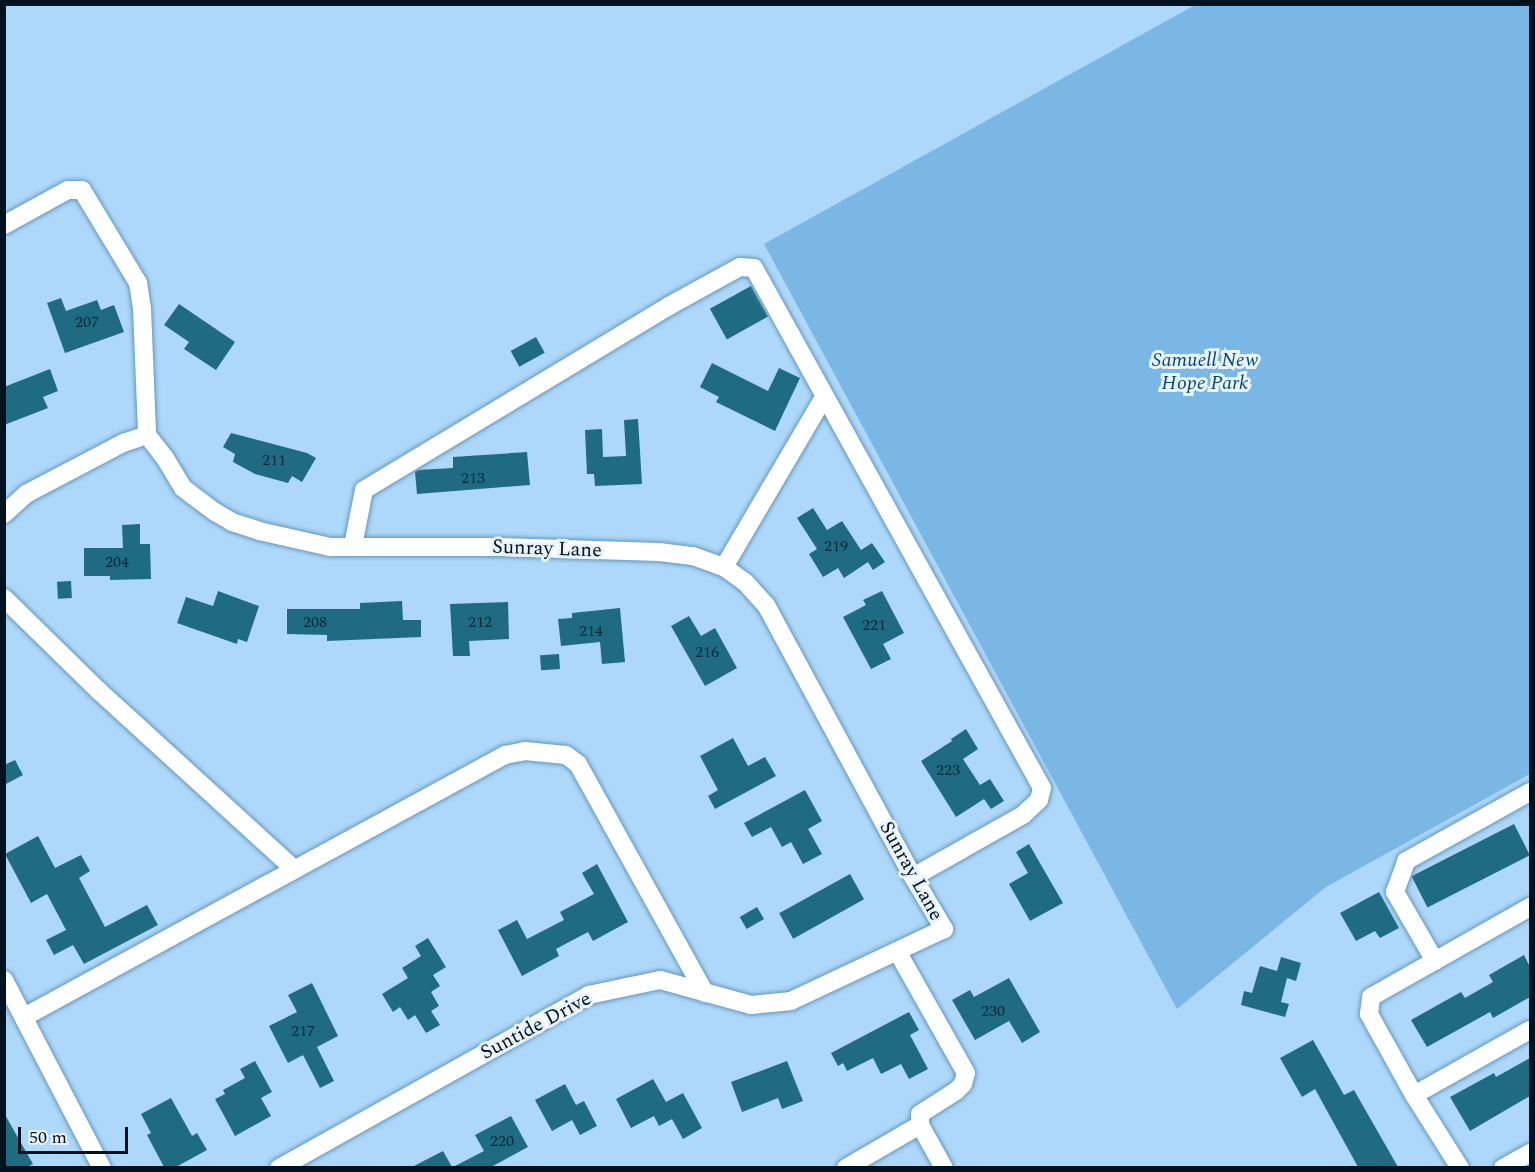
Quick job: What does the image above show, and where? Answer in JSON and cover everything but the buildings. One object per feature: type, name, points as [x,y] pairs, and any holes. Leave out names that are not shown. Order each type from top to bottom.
[{"type":"street","points":[[4,225],[68,190],[82,190],[138,283],[142,308],[147,435],[123,443],[26,494],[4,513]]},
{"type":"street","points":[[353,546],[364,490],[669,306],[740,267],[754,268],[1042,788],[1039,800],[1023,815],[913,877]]},
{"type":"street","points":[[724,567],[824,397]]},
{"type":"street","name":"Sunray Lane","points":[[147,435],[165,458],[183,488],[232,522],[330,547],[659,552],[693,556],[724,567],[745,582],[766,605],[913,877],[944,929]]},
{"type":"street","points":[[4,598],[99,691],[293,868]]},
{"type":"street","points":[[24,1017],[293,868],[505,755],[525,751],[566,755],[578,764],[705,993]]},
{"type":"street","points":[[1435,961],[1395,892],[1406,861],[1530,792]]},
{"type":"street","points":[[1460,1167],[1414,1095],[1369,1014],[1371,997],[1530,907]]},
{"type":"street","name":"Suntide Drive","points":[[279,1167],[589,995],[660,980],[751,1005],[790,1001],[944,929]]},
{"type":"street","points":[[897,951],[966,1073],[963,1084],[956,1091],[920,1114],[920,1125],[944,1167]]},
{"type":"street","points":[[4,980],[102,1167]]},
{"type":"street","points":[[1414,1095],[1530,1030]]},
{"type":"street","points":[[846,1167],[920,1125]]},
{"type":"street","points":[[1503,1167],[1530,1153]]},
{"type":"green space","name":"Samuell New Hope Park","points":[[1195,5],[1530,5],[1530,774],[1326,887],[1177,1009],[764,244]]}]
